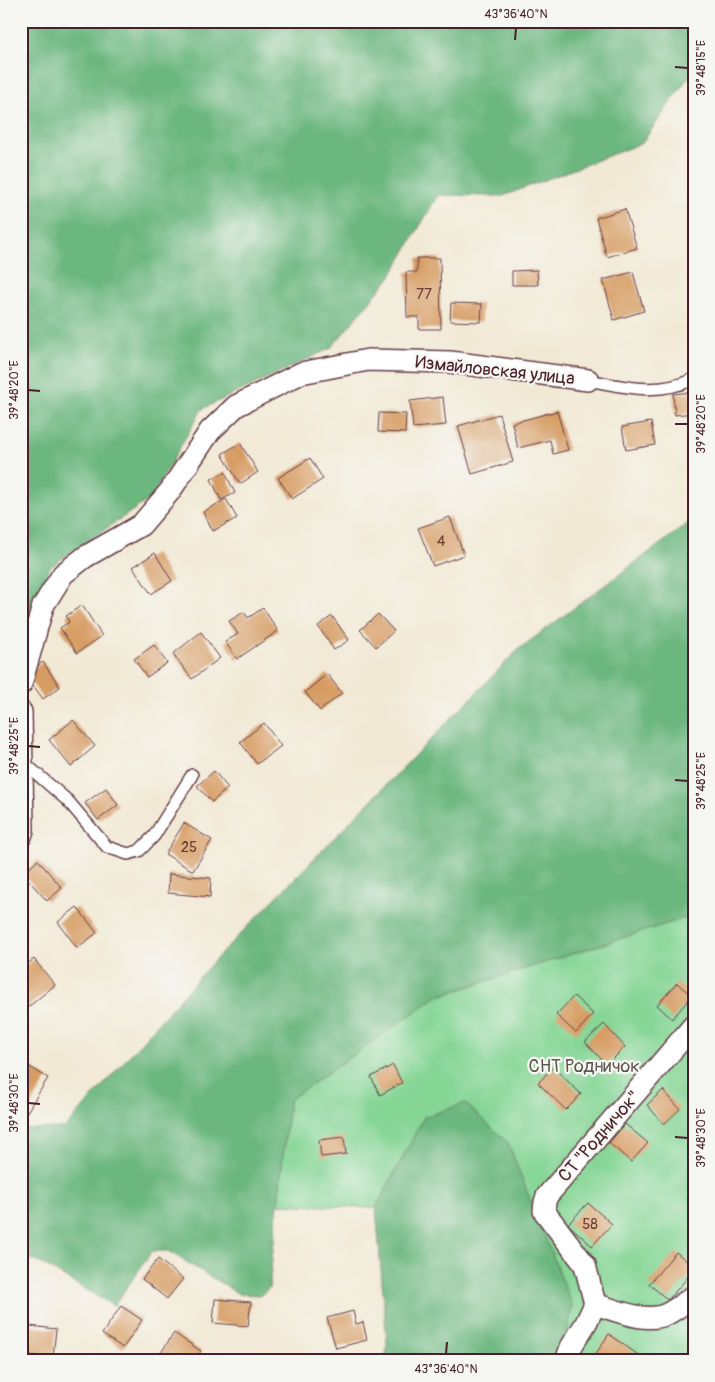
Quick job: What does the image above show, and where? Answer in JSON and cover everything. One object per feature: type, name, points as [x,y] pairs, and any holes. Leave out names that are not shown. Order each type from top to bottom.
[{"type":"street","name":"Измайловская улица","points":[[21,684],[43,606],[63,574],[85,557],[141,525],[170,491],[210,431],[236,406],[301,374],[368,360],[450,362],[588,380]]},
{"type":"street","points":[[21,712],[23,762],[23,830],[21,836]]},
{"type":"street","name":"СТ \"Родничок\"","points":[[595,1304],[585,1265],[544,1211],[544,1202],[547,1196],[694,1025]]},
{"type":"street","points":[[566,1361],[595,1304],[619,1312],[650,1318],[668,1314],[694,1296]]},
{"type":"lane","points":[[588,380],[636,390],[678,386],[694,380]]},
{"type":"lane","points":[[23,762],[68,801],[107,847],[128,854],[139,851],[154,836],[192,775]]},
{"type":"green space","points":[[21,21],[694,21],[694,69],[642,143],[503,196],[438,195],[391,276],[331,348],[202,409],[151,498],[50,567],[21,645]]},
{"type":"green space","points":[[694,519],[694,915],[436,997],[289,1100],[269,1288],[261,1295],[239,1294],[168,1251],[152,1251],[114,1306],[37,1261],[21,1257],[21,1129],[65,1128],[213,962],[519,649]]},
{"type":"green space","name":"СНТ Родничок","points":[[694,915],[694,1361],[562,1361],[572,1305],[508,1143],[424,1117],[376,1208],[278,1204],[289,1100],[436,997]]},
{"type":"green space","points":[[465,1103],[508,1143],[572,1305],[562,1361],[380,1361],[386,1355],[387,1343],[376,1208],[424,1117]]},
{"type":"building","points":[[625,209],[637,248],[607,257],[596,218]]},
{"type":"building","points":[[417,258],[440,258],[441,329],[419,329],[419,317],[407,317],[406,272],[417,272]]},
{"type":"building","points":[[537,270],[538,285],[512,285],[512,271]]},
{"type":"building","points":[[633,272],[644,311],[614,320],[603,280]]},
{"type":"building","points":[[451,303],[482,304],[481,322],[450,321]]},
{"type":"building","points":[[694,392],[694,413],[675,415],[673,394]]},
{"type":"building","points":[[443,397],[446,425],[413,428],[410,401]]},
{"type":"building","points":[[557,411],[568,450],[553,454],[550,440],[518,448],[512,423]]},
{"type":"building","points":[[379,413],[406,414],[405,433],[378,432]]},
{"type":"building","points":[[499,414],[513,462],[472,474],[458,426]]},
{"type":"building","points":[[651,422],[655,445],[626,450],[622,427]]},
{"type":"building","points":[[240,443],[258,472],[240,484],[222,454]]},
{"type":"building","points":[[310,458],[323,479],[292,499],[278,478]]},
{"type":"building","points":[[225,472],[235,493],[221,500],[211,479]]},
{"type":"building","points":[[226,499],[237,518],[213,531],[203,512]]},
{"type":"building","points":[[450,517],[464,555],[433,566],[418,528]]},
{"type":"building","points":[[155,553],[172,581],[151,594],[133,567]]},
{"type":"building","points":[[82,605],[102,636],[77,653],[60,628],[69,622],[66,616]]},
{"type":"building","points":[[263,608],[278,631],[237,659],[225,642],[238,634],[229,621],[244,612],[248,618]]},
{"type":"building","points":[[378,614],[394,631],[376,647],[360,630]]},
{"type":"building","points":[[332,616],[349,640],[334,650],[318,626]]},
{"type":"building","points":[[201,632],[220,658],[192,679],[173,654]]},
{"type":"building","points":[[154,645],[167,663],[147,677],[134,659]]},
{"type":"building","points":[[43,662],[60,687],[43,699],[25,674]]},
{"type":"building","points":[[327,674],[342,693],[320,711],[305,692]]},
{"type":"building","points":[[73,720],[95,746],[71,767],[49,740]]},
{"type":"building","points":[[264,723],[281,746],[257,764],[240,742]]},
{"type":"building","points":[[214,771],[228,788],[212,802],[197,786]]},
{"type":"building","points":[[106,788],[118,805],[98,820],[85,803]]},
{"type":"building","points":[[184,823],[212,840],[193,871],[165,854]]},
{"type":"building","points":[[38,860],[62,888],[47,901],[23,874]]},
{"type":"building","points":[[169,874],[211,878],[210,897],[168,893]]},
{"type":"building","points":[[77,907],[97,933],[77,948],[58,922]]},
{"type":"building","points":[[34,959],[55,985],[27,1008],[21,1001],[21,969]]},
{"type":"building","points":[[677,983],[692,996],[672,1019],[657,1005]]},
{"type":"building","points":[[574,996],[593,1014],[576,1033],[556,1015]]},
{"type":"building","points":[[604,1024],[625,1047],[607,1065],[585,1042]]},
{"type":"building","points":[[22,1062],[48,1078],[27,1112],[21,1108]]},
{"type":"building","points":[[393,1065],[402,1083],[380,1095],[371,1077]]},
{"type":"building","points":[[553,1067],[581,1094],[566,1110],[538,1083]]},
{"type":"building","points":[[663,1090],[680,1109],[664,1124],[647,1105]]},
{"type":"building","points":[[625,1124],[648,1143],[631,1162],[609,1143]]},
{"type":"building","points":[[344,1137],[346,1154],[321,1157],[319,1140]]},
{"type":"building","points":[[588,1203],[612,1224],[592,1246],[568,1224]]},
{"type":"building","points":[[676,1252],[694,1267],[694,1270],[668,1300],[649,1284]]},
{"type":"building","points":[[158,1259],[183,1279],[167,1299],[142,1279]]},
{"type":"building","points":[[215,1299],[251,1302],[248,1326],[213,1323]]},
{"type":"building","points":[[121,1306],[142,1320],[123,1348],[102,1334]]},
{"type":"building","points":[[353,1311],[356,1324],[363,1322],[367,1340],[336,1348],[327,1318]]},
{"type":"building","points":[[21,1325],[56,1329],[53,1358],[21,1354]]},
{"type":"building","points":[[174,1333],[201,1351],[194,1361],[169,1361],[160,1354]]},
{"type":"building","points":[[609,1334],[641,1357],[639,1361],[591,1361]]}]
